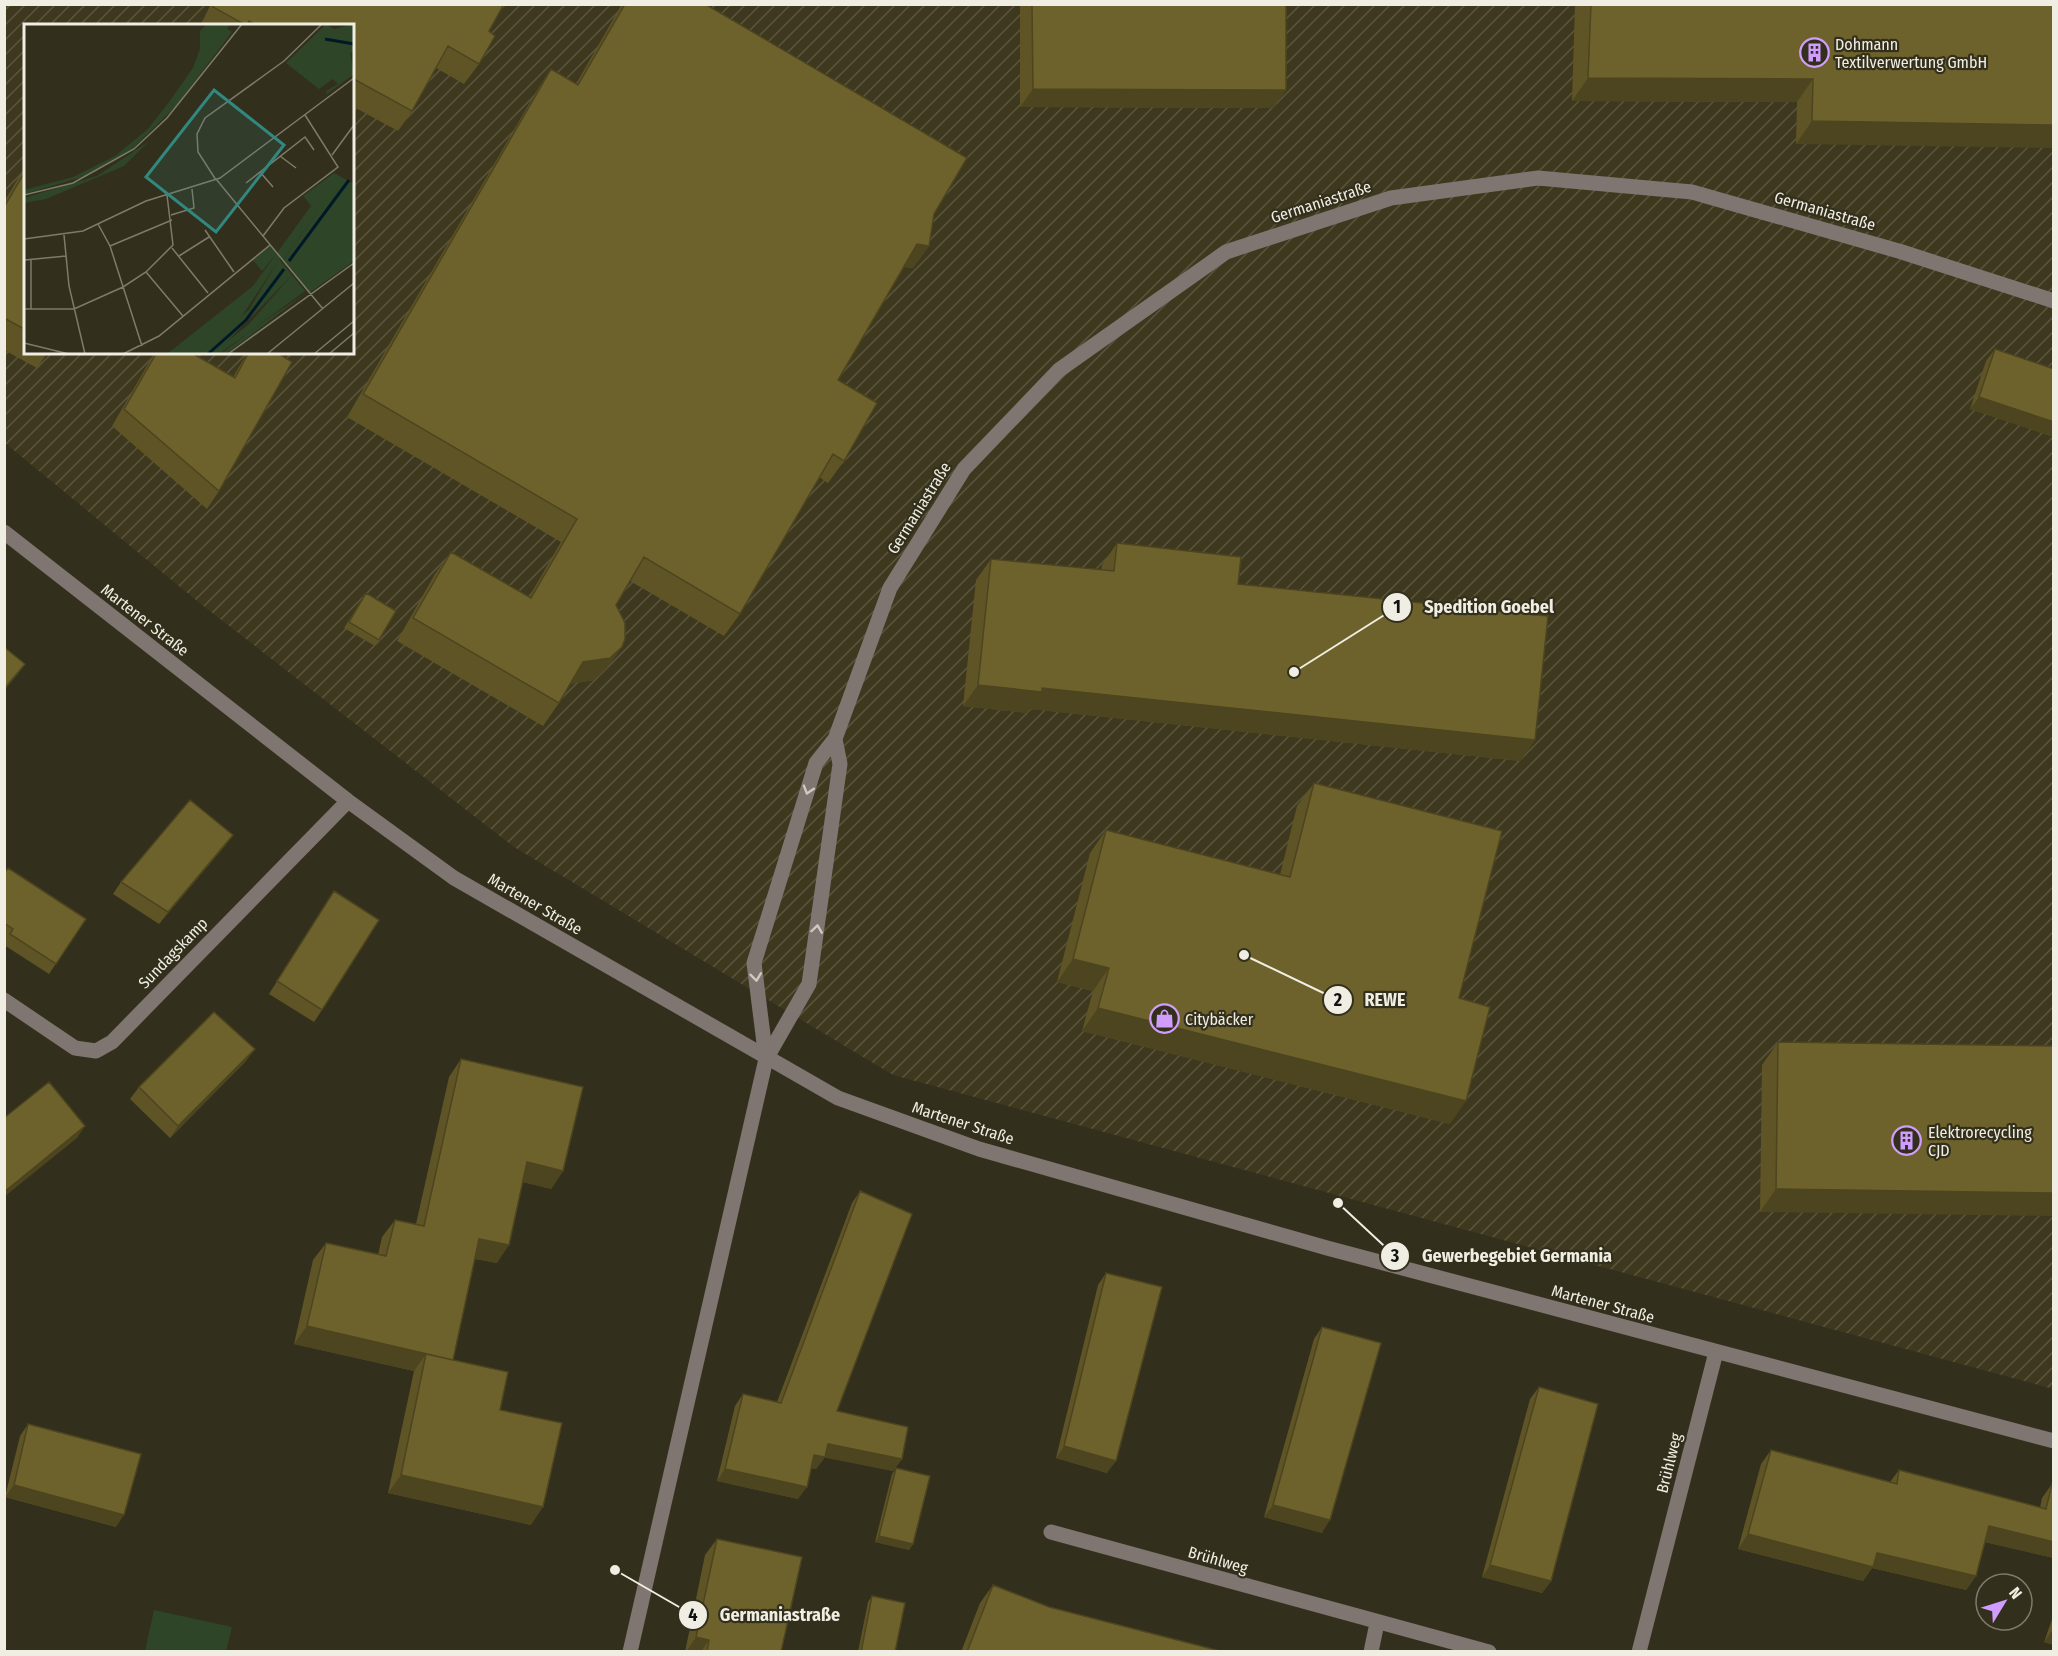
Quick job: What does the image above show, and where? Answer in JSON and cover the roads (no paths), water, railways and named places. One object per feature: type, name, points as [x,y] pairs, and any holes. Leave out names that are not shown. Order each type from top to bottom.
[{"type":"street","name":"Germaniastraße","points":[[766,1059],[754,963],[816,763],[834,740],[890,588],[964,469],[1059,370],[1226,252],[1391,198],[1538,178],[1692,192],[1902,252],[2054,301]]},
{"type":"street","name":"Martener Straße","points":[[4,532],[348,801],[454,878],[766,1059],[838,1098],[979,1149],[1327,1248],[2054,1441]]},
{"type":"street","name":"Germaniastraße","points":[[630,1652],[766,1059],[809,984],[840,764],[834,740]]},
{"type":"street","name":"Sundagskamp","points":[[4,1000],[75,1048],[96,1051],[112,1042],[348,801]]},
{"type":"street","name":"Brühlweg","points":[[1639,1652],[1716,1352]]},
{"type":"street","name":"Brühlweg","points":[[1050,1532],[1489,1652]]},
{"type":"street","points":[[1371,1652],[1377,1623]]},
{"type":"place","name":"Dohmann Textilverwertung GmbH","points":[[1814,53]]},
{"type":"place","name":"Spedition Goebel","points":[[1294,672]]},
{"type":"place","name":"REWE","points":[[1244,955]]},
{"type":"place","name":"Citybäcker","points":[[1164,1019]]},
{"type":"place","name":"Elektrorecycling CJD","points":[[1907,1141]]},
{"type":"place","name":"Gewerbegebiet Germania","points":[[1338,1203]]},
{"type":"place","name":"Germaniastraße","points":[[615,1570]]}]
